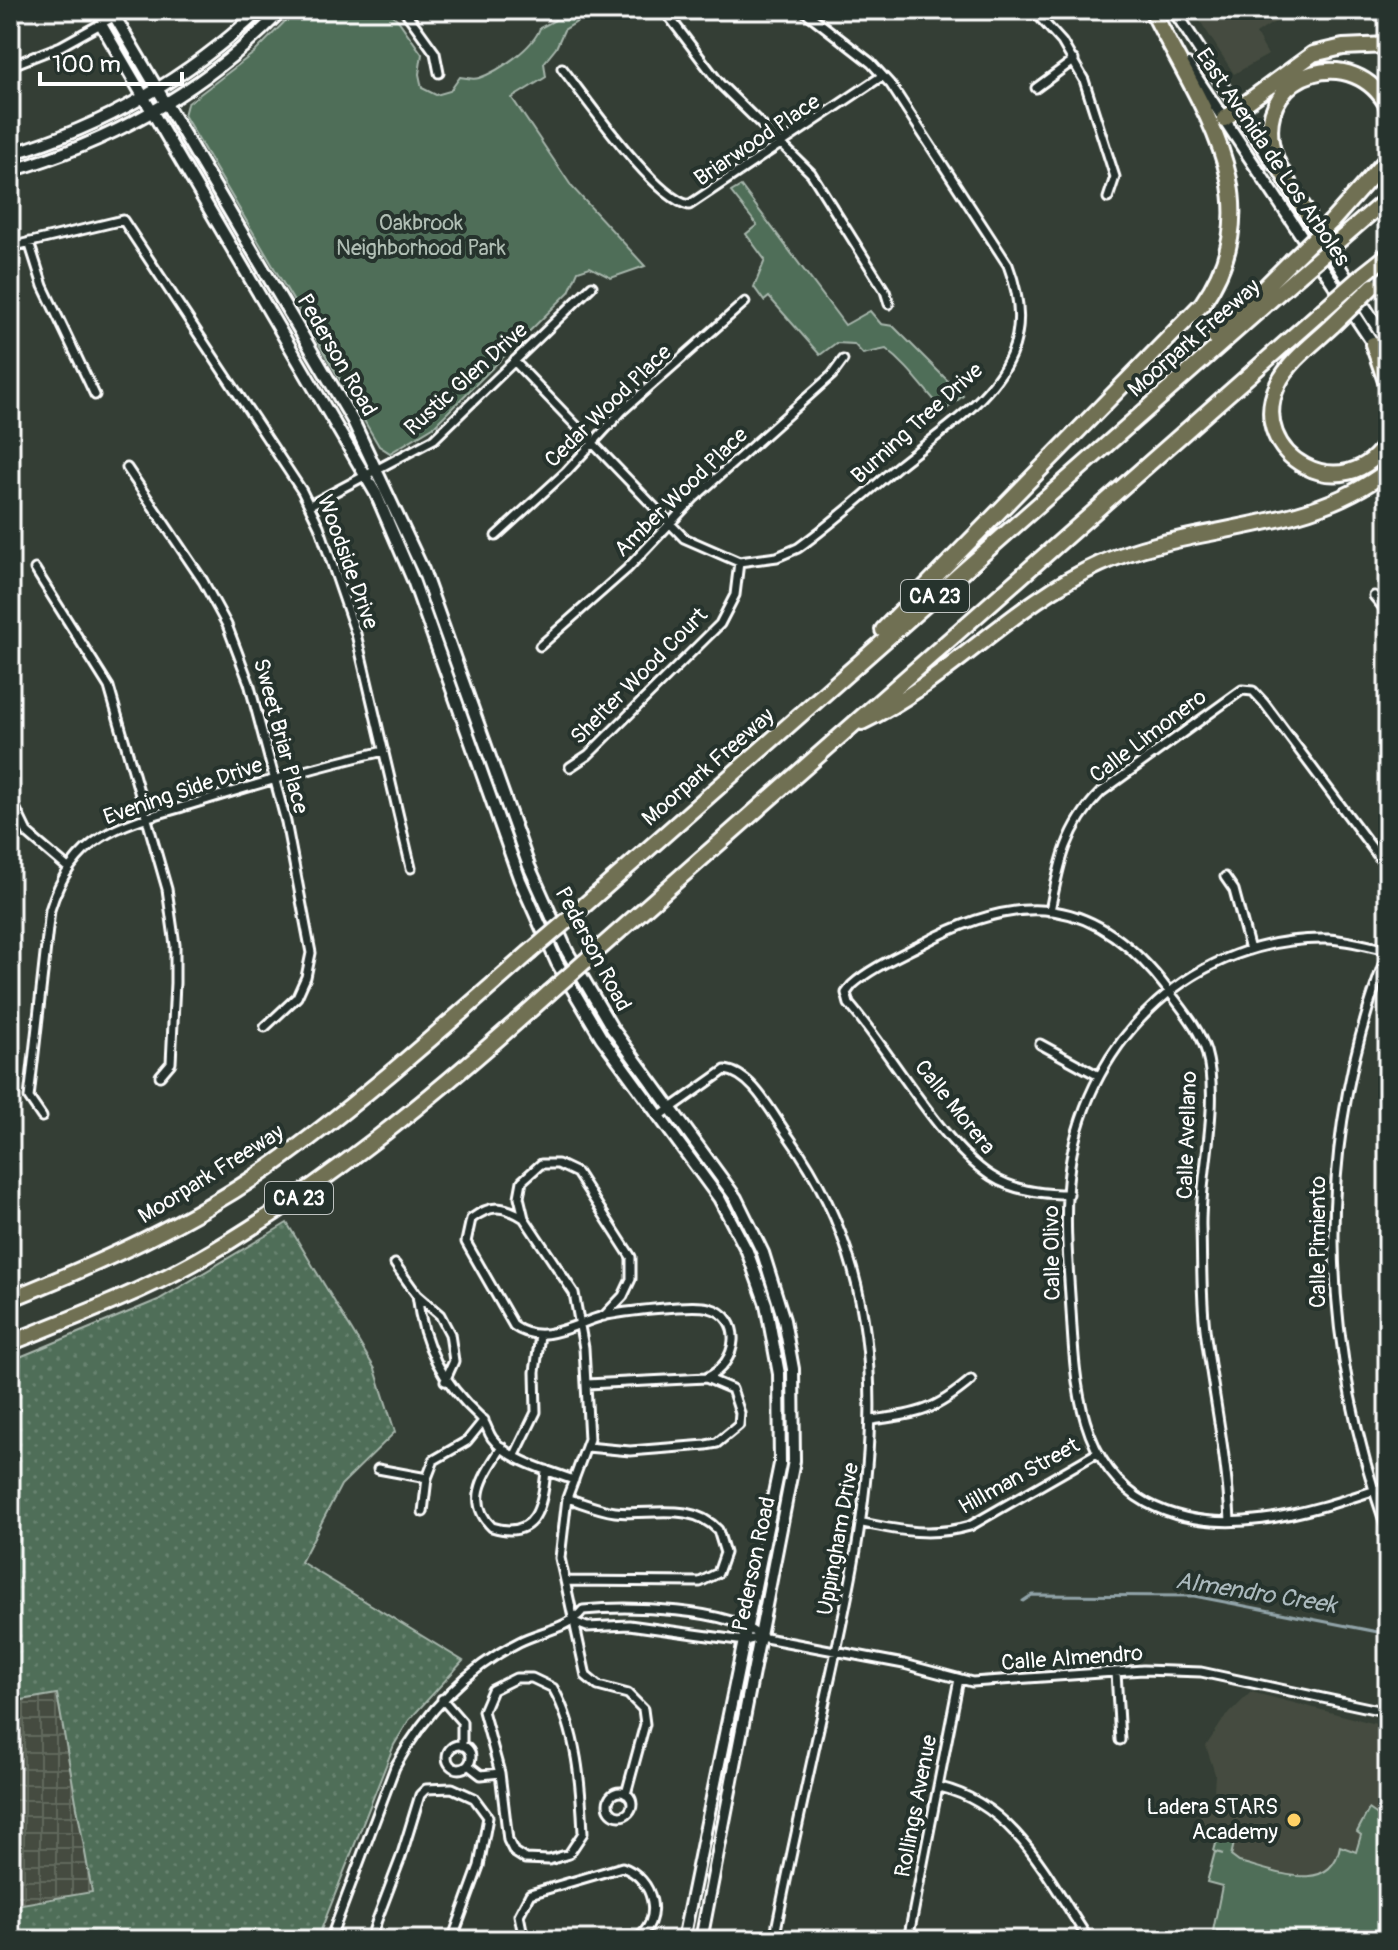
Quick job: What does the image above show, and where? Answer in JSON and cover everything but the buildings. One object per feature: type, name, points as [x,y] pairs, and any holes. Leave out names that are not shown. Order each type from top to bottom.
[{"type":"highway","points":[[772,740],[1005,508],[1213,289],[1233,231],[1233,193],[1218,141],[1152,12]]},
{"type":"highway","points":[[1224,119],[1313,54],[1343,47],[1388,45]]},
{"type":"highway","points":[[1307,214],[1271,142],[1273,117],[1286,90],[1315,72],[1343,71],[1368,82],[1388,107]]},
{"type":"highway","points":[[1131,422],[1331,222],[1388,158]]},
{"type":"highway","name":"Moorpark Freeway","points":[[10,1299],[149,1239],[268,1168],[342,1114],[570,918],[1388,198]]},
{"type":"highway","name":"CA 23","points":[[10,1343],[96,1309],[179,1270],[323,1182],[402,1121],[1323,310],[1368,280],[1388,258]]},
{"type":"highway","points":[[1368,280],[1333,325],[1292,365],[1278,385],[1272,409],[1278,440],[1300,465],[1331,474],[1354,471],[1368,464],[1388,440]]},
{"type":"highway","points":[[1381,344],[1388,387]]},
{"type":"highway","points":[[844,731],[893,707],[1051,590],[1103,563],[1142,548],[1313,510],[1356,492],[1388,470]]},
{"type":"street","points":[[10,66],[102,26],[126,10]]},
{"type":"street","points":[[10,154],[80,130],[157,90],[212,53],[260,10]]},
{"type":"street","points":[[10,171],[69,152],[166,104],[211,74],[282,10]]},
{"type":"street","points":[[404,10],[435,53],[439,73]]},
{"type":"street","points":[[664,10],[720,84],[811,173],[885,291],[889,304]]},
{"type":"street","points":[[1033,10],[1074,60],[1115,177],[1108,198]]},
{"type":"street","name":"East Avenida de Los Arboles","points":[[1174,10],[1307,214],[1381,344],[1388,367]]},
{"type":"street","name":"Burning Tree Drive","points":[[514,361],[668,525],[701,548],[739,562],[777,557],[814,537],[986,390],[1003,369],[1015,343],[1019,304],[1008,265],[882,76],[808,12]]},
{"type":"street","name":"East Avenida de Los Arboles","points":[[1152,12],[1381,344]]},
{"type":"street","name":"Pederson Road","points":[[115,17],[353,421],[379,471],[423,570],[540,894],[593,998],[720,1173],[750,1224],[779,1297],[788,1337],[796,1404],[794,1461],[701,1940]]},
{"type":"street","name":"Pederson Road","points":[[102,26],[367,477],[413,580],[539,924],[587,1015],[733,1222],[759,1283],[775,1346],[781,1404],[780,1464],[683,1940]]},
{"type":"street","points":[[1036,88],[1074,60]]},
{"type":"street","name":"Briarwood Place","points":[[562,68],[622,146],[681,204],[699,202],[882,76]]},
{"type":"street","name":"Woodside Drive","points":[[29,242],[123,220],[310,505],[356,634],[411,868]]},
{"type":"street","points":[[10,247],[29,242],[43,286],[95,395]]},
{"type":"street","name":"Rustic Glen Drive","points":[[310,505],[379,471],[434,439],[592,286]]},
{"type":"street","name":"Cedar Wood Place","points":[[496,536],[566,472],[622,411],[745,302]]},
{"type":"street","name":"Amber Wood Place","points":[[540,646],[627,569],[668,525],[832,375],[843,360]]},
{"type":"street","name":"Sweet Briar Place","points":[[127,468],[203,581],[227,625],[249,683],[286,822],[311,953],[306,977],[297,997],[265,1027]]},
{"type":"street","name":"Shelter Wood Court","points":[[570,767],[588,755],[720,624],[735,595],[739,562]]},
{"type":"street","points":[[35,569],[90,651],[109,687],[122,723],[167,889],[175,945],[171,1063],[160,1076]]},
{"type":"street","points":[[1374,596],[1388,613]]},
{"type":"street","name":"Calle Limonero","points":[[1050,911],[1060,858],[1084,809],[1101,792],[1236,692],[1248,690],[1264,703],[1388,869]]},
{"type":"street","name":"Evening Side Drive","points":[[42,1117],[32,1107],[30,1082],[50,910],[56,888],[68,868],[101,837],[146,819],[273,779],[384,751]]},
{"type":"street","points":[[10,797],[28,834],[68,868]]},
{"type":"street","points":[[1225,877],[1234,890],[1250,950]]},
{"type":"street","name":"Calle Avellano","points":[[846,993],[869,972],[960,923],[1009,910],[1050,911],[1089,921],[1131,947],[1169,991],[1199,1034],[1210,1077],[1202,1192],[1205,1326],[1227,1469],[1230,1521]]},
{"type":"street","name":"Calle Olivo","points":[[1388,950],[1325,939],[1250,950],[1208,966],[1169,991],[1129,1028],[1099,1076],[1077,1136],[1070,1165],[1069,1194],[1070,1290],[1082,1411],[1097,1453],[1119,1480],[1146,1502],[1194,1519],[1230,1521],[1303,1512],[1388,1486]]},
{"type":"street","name":"Calle Pimiento","points":[[1388,950],[1346,1092],[1335,1167],[1332,1247],[1338,1332],[1373,1490],[1388,1533]]},
{"type":"street","name":"Calle Morera","points":[[846,993],[849,1004],[949,1135],[978,1167],[994,1178],[1032,1191],[1069,1194]]},
{"type":"street","points":[[1040,1044],[1099,1076]]},
{"type":"street","name":"Uppingham Drive","points":[[660,1116],[713,1075],[725,1070],[736,1071],[746,1079],[801,1155],[832,1217],[858,1297],[872,1420],[863,1523],[774,1940]]},
{"type":"street","points":[[524,1218],[519,1190],[522,1181],[541,1164],[569,1167],[585,1181],[631,1257],[631,1279],[623,1296],[604,1316]]},
{"type":"street","points":[[626,1794],[642,1740],[645,1714],[635,1698],[593,1684],[586,1676],[565,1581],[560,1536],[567,1498],[587,1447],[587,1384],[582,1324],[569,1282],[524,1218],[510,1209],[489,1207],[471,1219],[466,1242],[509,1319],[521,1331],[540,1335],[582,1324],[604,1316],[708,1307],[719,1313],[730,1328],[734,1344],[725,1367],[706,1378]]},
{"type":"street","points":[[395,1264],[417,1295],[440,1315],[450,1334],[454,1361],[445,1381]]},
{"type":"street","points":[[417,1295],[426,1342],[445,1381],[484,1420],[492,1438],[515,1455],[574,1480]]},
{"type":"street","points":[[515,1455],[536,1412],[535,1372],[540,1335]]},
{"type":"street","points":[[587,1384],[718,1380],[732,1389],[740,1413],[739,1425],[717,1443],[630,1451],[587,1447]]},
{"type":"street","points":[[872,1420],[923,1413],[947,1401],[971,1380]]},
{"type":"street","points":[[423,1512],[427,1478],[434,1460],[467,1441],[484,1420]]},
{"type":"street","points":[[502,1447],[478,1490],[479,1508],[492,1527],[511,1531],[523,1528],[534,1519],[544,1495],[546,1470]]},
{"type":"street","name":"Hillman Street","points":[[863,1523],[923,1535],[959,1529],[1097,1453]]},
{"type":"street","points":[[378,1469],[427,1478]]},
{"type":"street","points":[[565,1581],[700,1582],[718,1573],[725,1553],[718,1530],[693,1515],[669,1511],[613,1512],[567,1498]]},
{"type":"street","points":[[330,1940],[395,1767],[408,1742],[442,1699],[486,1661],[523,1640],[574,1622],[583,1610],[648,1607],[748,1625],[760,1637]]},
{"type":"street","points":[[574,1622],[587,1627],[629,1625],[745,1641],[760,1637]]},
{"type":"street","name":"Calle Almendro","points":[[760,1637],[836,1650],[959,1679],[1010,1682],[1116,1672],[1201,1672],[1388,1712]]},
{"type":"street","points":[[1116,1672],[1120,1740]]},
{"type":"street","points":[[516,1678],[550,1684],[560,1698],[578,1768],[583,1833],[579,1844],[569,1854],[549,1860],[525,1859],[514,1852],[508,1840],[500,1773],[483,1711],[487,1696],[499,1685],[516,1678]]},
{"type":"street","name":"Rollings Avenue","points":[[908,1938],[959,1679]]},
{"type":"street","points":[[442,1699],[462,1722],[462,1746]]},
{"type":"street","points":[[456,1769],[450,1764],[448,1754],[453,1747],[462,1746],[470,1752],[468,1765]]},
{"type":"street","points":[[456,1769],[468,1765]]},
{"type":"street","points":[[468,1765],[481,1775],[500,1773]]},
{"type":"street","points":[[452,1788],[456,1769]]},
{"type":"street","points":[[940,1787],[983,1802],[1003,1817],[1089,1940]]},
{"type":"street","points":[[376,1940],[373,1932],[401,1857],[414,1806],[426,1789],[452,1788],[474,1798],[488,1817],[479,1866],[452,1940]]},
{"type":"street","points":[[524,1940],[520,1908],[530,1894],[622,1867],[640,1877],[654,1907],[649,1928],[635,1940]]},
{"type":"street","points":[[908,1938],[923,1940]]},
{"type":"shaded area","points":[[1193,10],[1308,10],[1271,24],[1256,34],[1268,55],[1234,74]]},
{"type":"shaded area","name":"Ladera STARS Academy","points":[[1251,1692],[1388,1727],[1388,1940],[1262,1940],[1213,1931],[1222,1886],[1207,1882],[1216,1837],[1196,1831],[1203,1804],[1223,1809],[1227,1794],[1214,1790],[1215,1774],[1206,1746],[1223,1720]]},
{"type":"shaded area","points":[[57,1694],[92,1893],[10,1906],[10,1702]]},
{"type":"green space","name":"Oakbrook Neighborhood Park","points":[[296,10],[386,10],[398,20],[422,54],[419,74],[422,88],[436,95],[450,91],[460,77],[479,78],[505,64],[523,51],[540,28],[555,20],[559,10],[596,10],[564,30],[556,48],[544,63],[546,77],[512,98],[572,187],[645,266],[611,278],[590,267],[578,271],[569,292],[433,427],[390,453],[379,446],[184,115],[187,104],[255,52]]},
{"type":"green space","points":[[741,186],[845,325],[870,311],[881,324],[893,326],[963,396],[944,411],[910,371],[886,349],[863,354],[854,344],[836,343],[820,355],[769,297],[764,301],[754,287],[765,260],[746,234],[757,225],[731,192]]},
{"type":"green space","points":[[287,1223],[375,1369],[395,1432],[341,1485],[301,1562],[463,1661],[409,1720],[394,1745],[317,1940],[10,1940],[10,1906],[92,1892],[57,1694],[10,1702],[10,1361],[158,1300]]},
{"type":"green space","points":[[1369,1809],[1385,1820],[1388,1817],[1388,1940],[1262,1940],[1213,1931],[1222,1886],[1207,1882],[1215,1852],[1223,1854],[1214,1851],[1221,1826],[1237,1830],[1231,1856],[1239,1862],[1283,1874],[1313,1876],[1325,1871],[1334,1862],[1340,1846],[1356,1852],[1361,1835],[1357,1832]]},
{"type":"waterway","name":"Almendro Creek","points":[[1023,1601],[1032,1595],[1194,1596],[1388,1634]]},
{"type":"place","name":"Ladera STARS Academy","points":[[1294,1820]]}]
